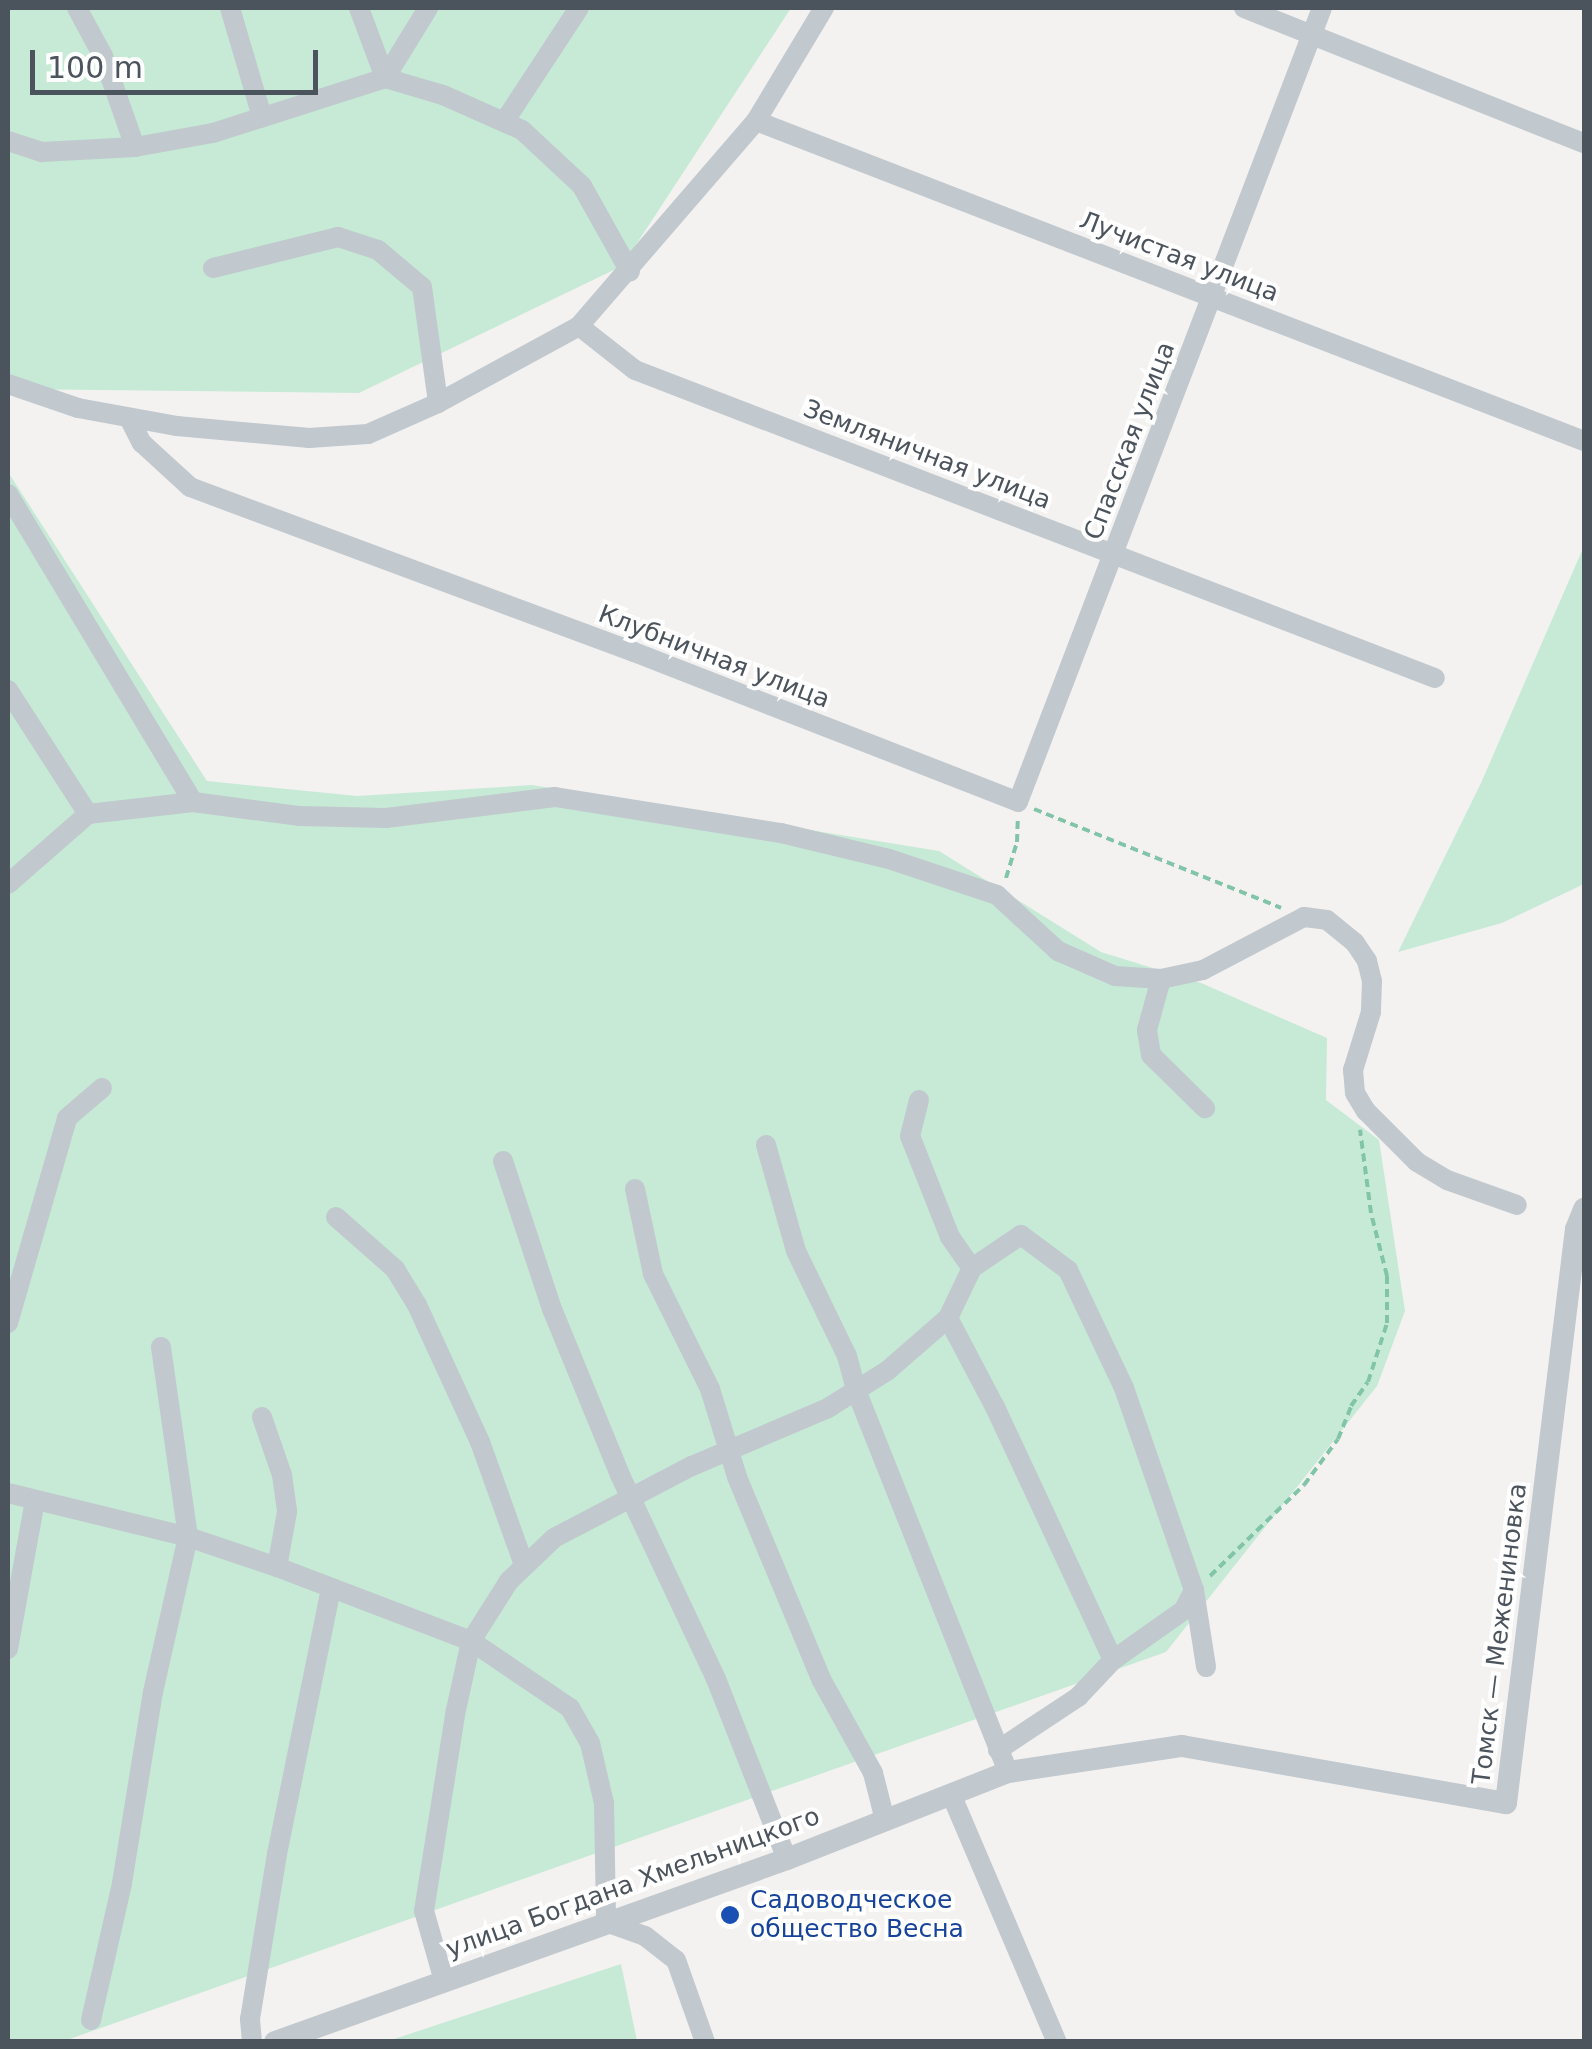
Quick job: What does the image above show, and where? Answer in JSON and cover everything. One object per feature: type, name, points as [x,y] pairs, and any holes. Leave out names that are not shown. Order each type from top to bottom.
[{"type":"street","points":[[78,8],[103,56],[135,147]]},
{"type":"street","points":[[230,8],[262,117]]},
{"type":"street","points":[[359,8],[385,78]]},
{"type":"street","points":[[385,78],[428,8]]},
{"type":"street","points":[[504,122],[579,8]]},
{"type":"street","points":[[8,384],[78,408],[130,418],[309,438],[368,434],[438,403],[579,326],[630,272],[756,121],[824,8]]},
{"type":"street","points":[[1244,8],[1584,143]]},
{"type":"street","name":"Спасская улица","points":[[1018,802],[1322,8]]},
{"type":"street","points":[[8,141],[42,152],[135,147],[213,133],[385,78],[443,95],[522,130],[582,186],[630,272]]},
{"type":"street","name":"Лучистая улица","points":[[756,121],[1584,441]]},
{"type":"street","points":[[213,268],[338,237],[378,250],[422,287],[438,403]]},
{"type":"street","name":"Земляничная улица","points":[[579,326],[635,370],[1436,678]]},
{"type":"street","name":"Клубничная улица","points":[[130,418],[152,454],[190,487],[634,652],[1018,802]]},
{"type":"street","points":[[8,494],[193,802]]},
{"type":"street","points":[[8,690],[88,814]]},
{"type":"street","points":[[8,884],[88,814],[193,802],[300,816],[386,818],[554,797],[782,833],[889,859],[997,895],[1058,951],[1115,976],[1162,979],[1203,970],[1304,917],[1326,920],[1340,929],[1367,962],[1371,1012],[1352,1070],[1355,1093],[1366,1112],[1417,1162],[1448,1180],[1517,1205]]},
{"type":"street","points":[[1162,979],[1146,1030],[1150,1055],[1205,1108]]},
{"type":"street","points":[[8,1322],[67,1118],[102,1088]]},
{"type":"street","points":[[919,1100],[910,1136],[950,1238],[972,1268]]},
{"type":"street","points":[[766,1145],[796,1252],[847,1356],[856,1390],[1008,1772]]},
{"type":"street","points":[[503,1161],[552,1309],[630,1496],[716,1679],[787,1858]]},
{"type":"street","points":[[635,1189],[653,1274],[710,1389],[728,1451],[821,1679],[873,1773],[884,1820]]},
{"type":"street","name":"Томск — Межениновка","points":[[1008,1772],[1182,1746],[1506,1804],[1576,1229],[1584,1208]]},
{"type":"street","points":[[336,1217],[395,1269],[417,1305],[480,1442],[524,1565]]},
{"type":"street","points":[[444,1981],[424,1911],[470,1641],[524,1565],[554,1538],[630,1496],[828,1408],[856,1390],[948,1318],[972,1268],[1021,1235],[1068,1270],[1124,1388],[1194,1590],[1206,1667]]},
{"type":"street","points":[[948,1318],[995,1407],[1113,1660]]},
{"type":"street","points":[[91,2020],[122,1883],[152,1692],[188,1536],[161,1347]]},
{"type":"street","points":[[262,1416],[282,1474],[287,1512],[277,1567]]},
{"type":"street","points":[[8,1493],[188,1536],[277,1567],[470,1641],[570,1708],[583,1724],[604,1802],[606,1922],[645,1936],[676,1960],[705,2042]]},
{"type":"street","points":[[8,1650],[35,1501]]},
{"type":"street","points":[[252,2042],[250,2018],[277,1854],[331,1588]]},
{"type":"street","points":[[998,1750],[1078,1697],[1113,1660],[1184,1610],[1194,1590]]},
{"type":"street","name":"улица Богдана Хмельницкого","points":[[276,2042],[787,1858],[1008,1772]]},
{"type":"street","points":[[952,1794],[1057,2042]]},
{"type":"path","points":[[997,895],[1017,842],[1018,802],[1304,917]]},
{"type":"path","points":[[1194,1590],[1246,1545],[1304,1485],[1338,1439],[1368,1382],[1387,1323],[1387,1276],[1359,1136],[1366,1112]]},
{"type":"green space","points":[[8,8],[791,8],[622,266],[359,393],[8,389]]},
{"type":"green space","points":[[8,472],[207,781],[357,796],[532,785],[939,851],[1101,952],[1201,983],[1327,1038],[1326,1100],[1379,1140],[1405,1311],[1377,1386],[1166,1652],[64,2041],[8,2041]]},
{"type":"green space","points":[[1584,546],[1584,884],[1502,923],[1398,952],[1481,783]]},
{"type":"green space","points":[[621,1964],[637,2041],[388,2041]]},
{"type":"place","name":"Садоводческое общество Весна","points":[[730,1915]]}]
